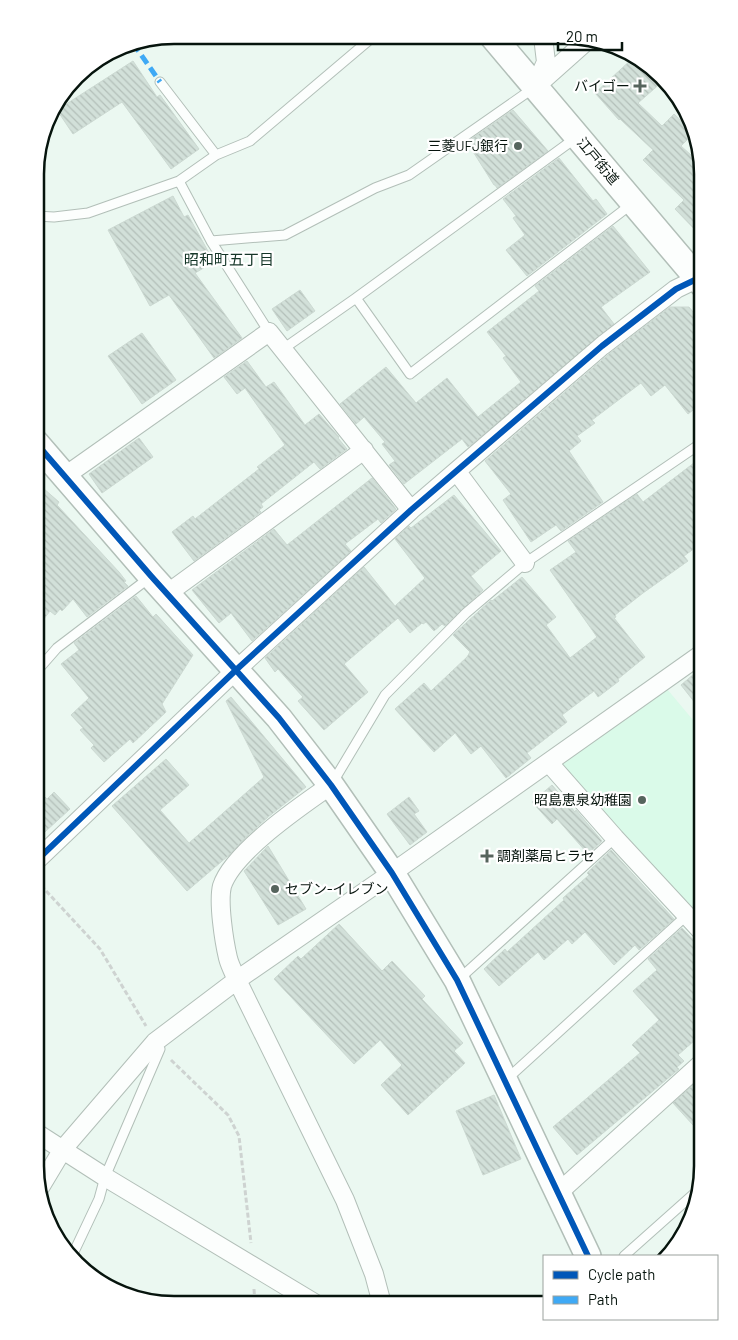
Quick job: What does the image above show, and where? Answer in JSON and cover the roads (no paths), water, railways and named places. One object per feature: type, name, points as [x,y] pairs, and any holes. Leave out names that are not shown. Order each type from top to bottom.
[{"type":"street","name":"江戸街道","points":[[499,44],[694,272]]},
{"type":"street","points":[[535,87],[546,62],[544,44]]},
{"type":"street","points":[[535,87],[582,45]]},
{"type":"street","points":[[44,853],[236,670],[411,510],[602,346],[676,289],[694,283]]},
{"type":"street","points":[[65,476],[268,332],[411,510]]},
{"type":"street","points":[[160,584],[364,450]]},
{"type":"street","points":[[44,452],[279,718],[331,785],[392,873],[457,980],[588,1255]]},
{"type":"street","points":[[457,472],[525,563]]},
{"type":"street","points":[[45,1180],[63,1149],[157,1045],[237,980],[694,659]]},
{"type":"street","points":[[549,762],[615,838],[694,920]]},
{"type":"street","points":[[331,785],[290,814],[250,848],[231,868],[223,885],[221,909],[228,960],[345,1200],[374,1274],[380,1296]]},
{"type":"street","points":[[558,1193],[694,1070]]},
{"type":"street","points":[[44,1137],[105,1177],[303,1296]]},
{"type":"lane","points":[[44,216],[88,213],[179,181],[216,155],[250,141],[365,44]]},
{"type":"lane","points":[[160,82],[216,155]]},
{"type":"lane","points":[[211,241],[285,234],[375,188],[409,175],[535,87]]},
{"type":"lane","points":[[283,349],[578,137]]},
{"type":"lane","points":[[179,181],[211,241],[268,332]]},
{"type":"lane","points":[[356,298],[410,374],[633,203]]},
{"type":"lane","points":[[331,785],[385,695],[466,613],[525,563],[694,448]]},
{"type":"lane","points":[[44,663],[57,648],[160,584]]},
{"type":"lane","points":[[457,980],[615,838]]},
{"type":"lane","points":[[505,1081],[694,925]]},
{"type":"lane","points":[[75,1250],[99,1199],[105,1177],[157,1045]]},
{"type":"lane","points":[[625,1255],[691,1197]]},
{"type":"place","name":"バイゴー","points":[[640,86]]},
{"type":"place","name":"三菱UFJ銀行","points":[[518,146]]},
{"type":"place","name":"昭島恵泉幼稚園","points":[[642,800]]},
{"type":"place","name":"調剤薬局ヒラセ","points":[[487,856]]},
{"type":"place","name":"セブン-イレブン","points":[[275,889]]},
{"type":"district","name":"昭和町五丁目","points":[[229,260]]}]
